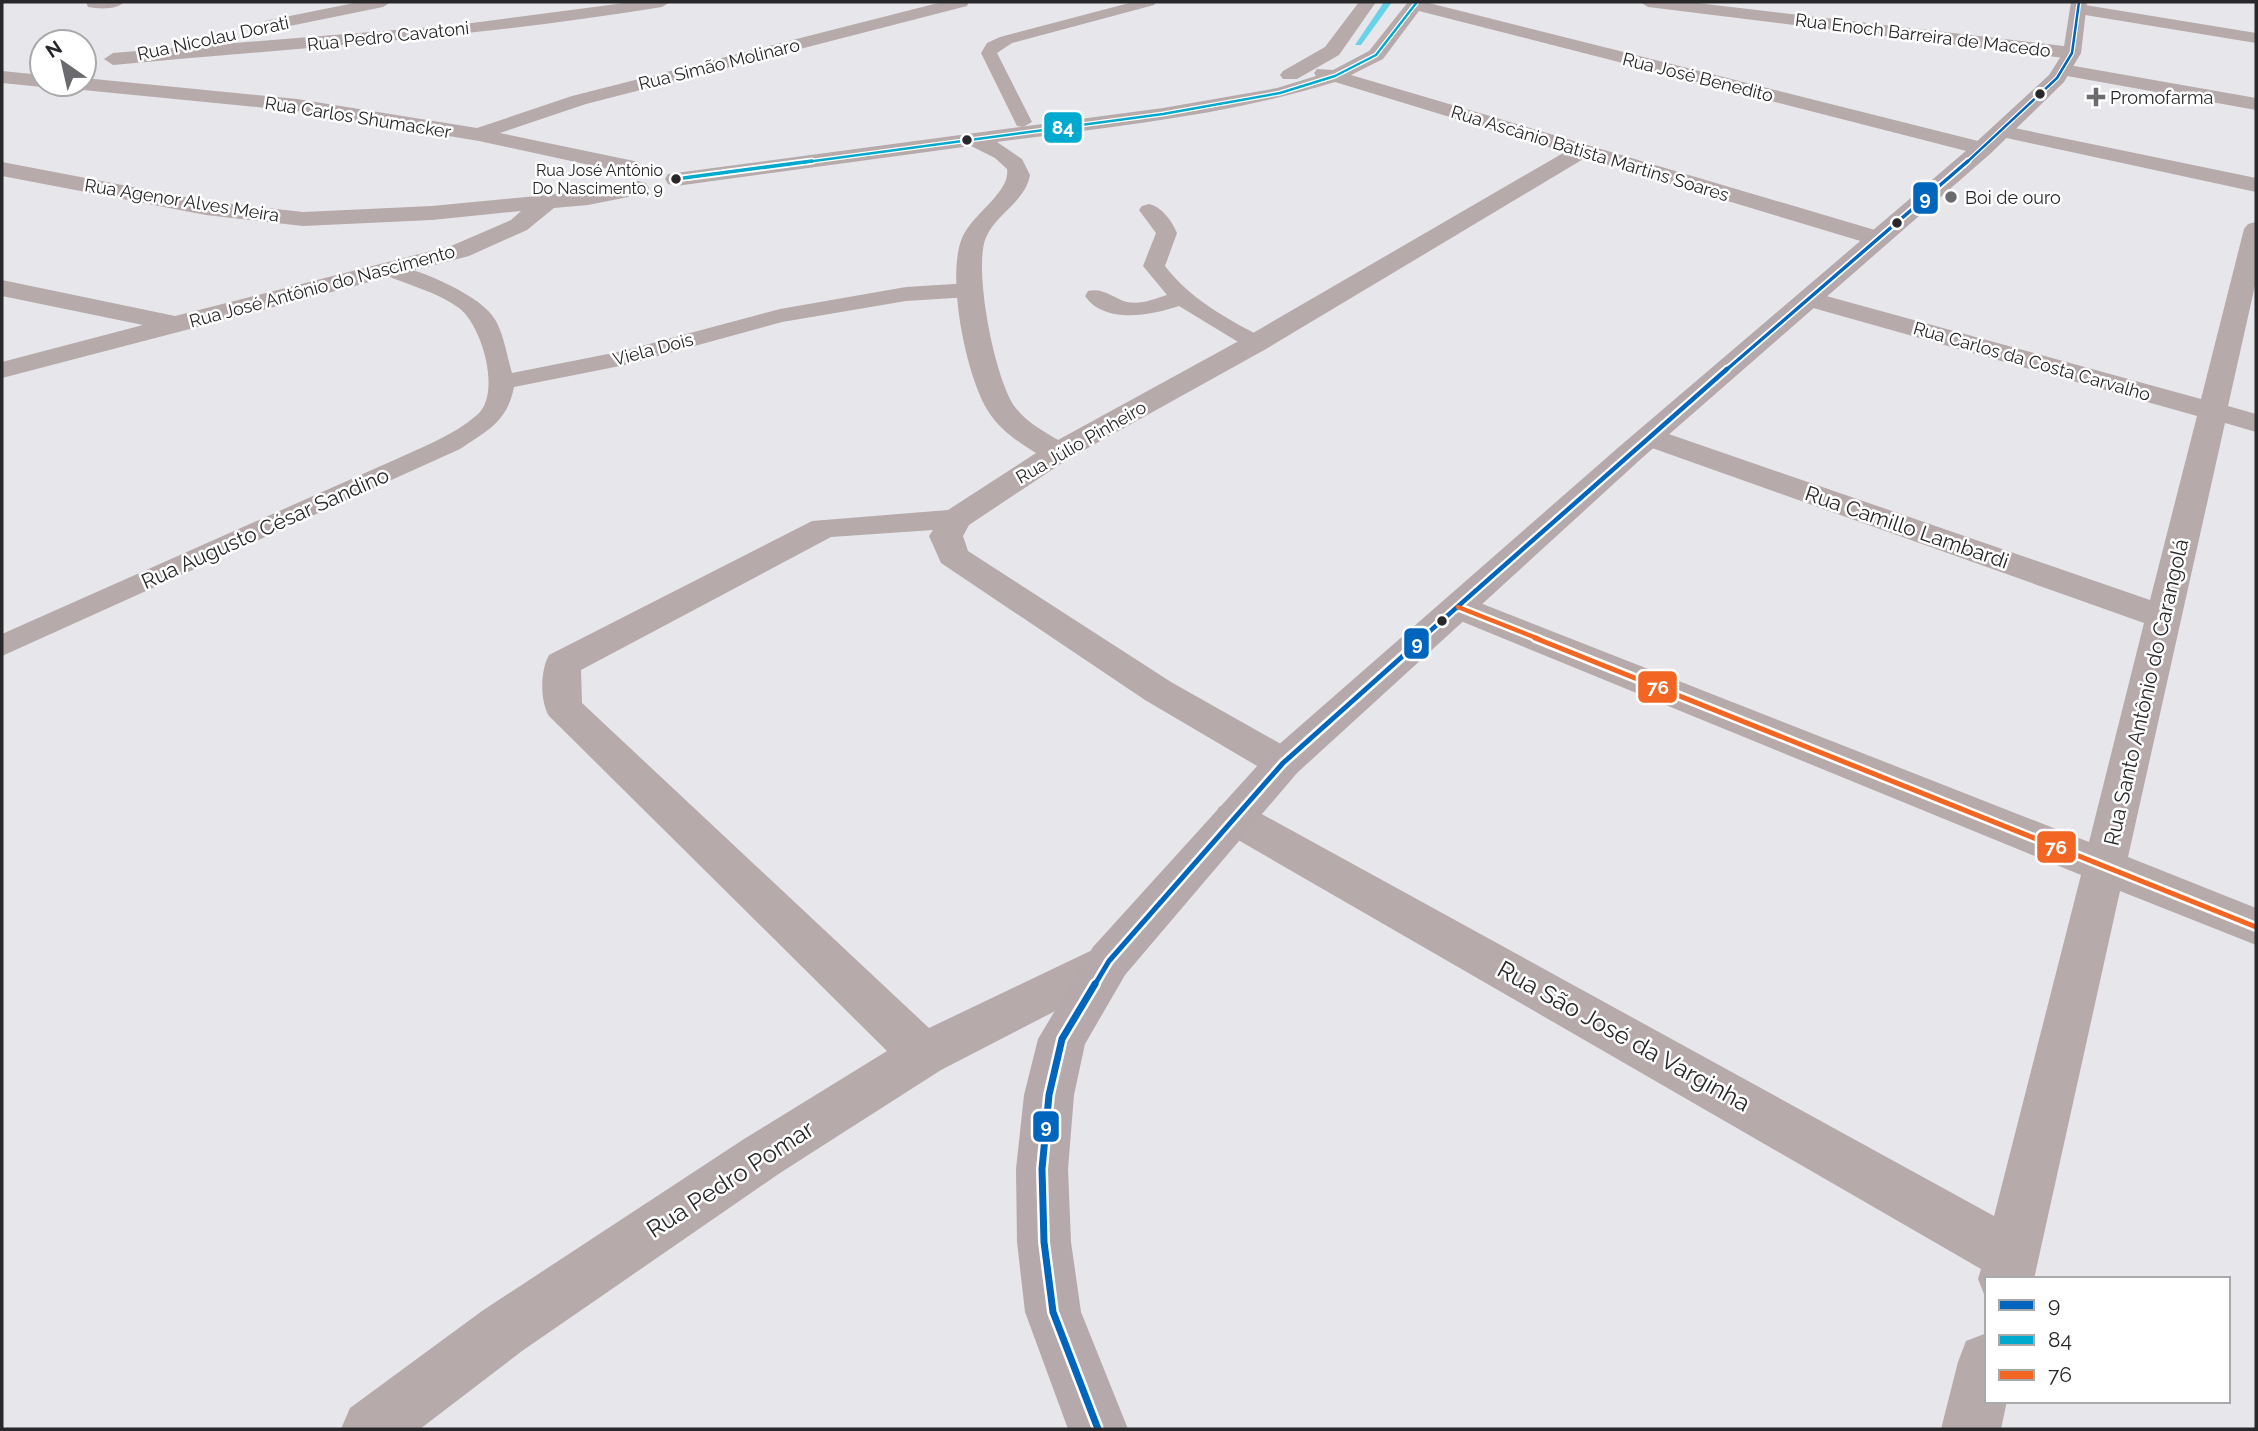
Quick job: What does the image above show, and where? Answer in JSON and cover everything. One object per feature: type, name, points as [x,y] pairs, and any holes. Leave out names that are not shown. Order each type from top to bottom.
[{"type":"street","points":[[94,3],[116,2]]},
{"type":"street","name":"Rua Nicolau Dorati","points":[[98,62],[383,2]]},
{"type":"street","name":"Rua Pedro Cavatoni","points":[[113,59],[446,31],[560,18],[662,2]]},
{"type":"street","name":"Rua Simão Molinaro","points":[[480,135],[503,124],[579,100],[961,2]]},
{"type":"street","name":"Rua Agenor Alves Meira","points":[[2,169],[206,208],[290,218],[363,218],[603,197],[649,172],[1224,92],[1263,83],[1305,68],[1332,51],[1368,2]]},
{"type":"street","name":"Rua Enoch Barreira de Macedo","points":[[1648,2],[2068,61],[2256,104]]},
{"type":"street","name":"Rua Agenor Alves Meira","points":[[649,172],[975,140],[1250,100],[1335,76],[1376,55],[1416,3]]},
{"type":"street","name":"Rua José Benedito","points":[[1416,3],[1991,140],[2256,185]]},
{"type":"street","points":[[1097,1429],[1053,1312],[1044,1242],[1042,1169],[1049,1095],[1062,1040],[1109,961],[1283,763],[1875,238],[1991,140],[2068,61],[2079,5],[2256,38]]},
{"type":"street","points":[[1332,51],[1376,55]]},
{"type":"street","name":"Rua Ascânio Batista Martins Soares","points":[[1305,68],[1875,238]]},
{"type":"street","points":[[9,78],[28,75]]},
{"type":"street","points":[[9,78],[28,79]]},
{"type":"street","name":"Rua Carlos Shumacker","points":[[98,86],[297,106],[480,135],[649,172]]},
{"type":"street","points":[[975,140],[1014,163],[1020,172],[1018,182],[983,222],[971,243],[968,269],[977,334],[997,402],[1020,429],[1057,453]]},
{"type":"street","name":"Rua Júlio Pinheiro","points":[[956,519],[1057,453],[1256,343],[1580,152]]},
{"type":"street","name":"Rua José Antônio do Nascimento","points":[[2,288],[175,324],[393,270],[490,239],[561,200]]},
{"type":"street","name":"Rua Santo Antônio do Carangolá","points":[[2009,1267],[2256,229]]},
{"type":"street","name":"Rua Carlos da Costa Carvalho","points":[[1808,299],[2256,423]]},
{"type":"street","points":[[2,370],[175,324]]},
{"type":"street","name":"Rua Camillo Lambardi","points":[[1649,437],[2164,617]]},
{"type":"street","points":[[956,519],[946,536],[953,556],[1158,691],[1283,763]]},
{"type":"street","points":[[924,1055],[563,707],[562,664],[824,528],[956,519]]},
{"type":"street","points":[[1458,607],[2256,927]]},
{"type":"street","name":"Rua São José da Varginha","points":[[1234,818],[2009,1267]]},
{"type":"street","name":"Rua Pedro Pomar","points":[[371,1429],[502,1331],[762,1156],[924,1055],[1109,961]]},
{"type":"street","points":[[1971,1429],[1985,1370]]},
{"type":"lane","points":[[1023,121],[989,53],[993,46],[1006,40],[1149,2]]},
{"type":"lane","points":[[1149,210],[1163,224],[1167,233],[1154,266],[1199,309],[1256,343]]},
{"type":"lane","points":[[393,270],[465,302],[477,311],[485,322],[503,382]]},
{"type":"lane","name":"Viela Dois","points":[[503,382],[625,358],[780,316],[894,296],[971,290]]},
{"type":"lane","points":[[1096,296],[1118,308],[1134,311],[1184,297]]},
{"type":"lane","name":"Rua Augusto César Sandino","points":[[2,646],[451,443],[487,420],[498,405],[503,382]]},
{"type":"waterway","points":[[1358,43],[1388,2]]},
{"type":"transit line","name":"84","points":[[676,179],[1163,114],[1280,93],[1335,76],[1376,55],[1417,2]]},
{"type":"transit line","name":"9","points":[[1098,1429],[1053,1312],[1044,1242],[1042,1169],[1049,1095],[1062,1039],[1109,961],[1283,763],[1631,452],[1982,149],[2057,78],[2072,53],[2079,2]]},
{"type":"transit line","name":"76","points":[[1458,607],[2256,927]]},
{"type":"place","name":"Promofarma","points":[[2096,97]]},
{"type":"place","name":"Rua José Antônio Do Nascimento, 9","points":[[676,179]]},
{"type":"place","name":"Boi de ouro","points":[[1951,197]]}]
